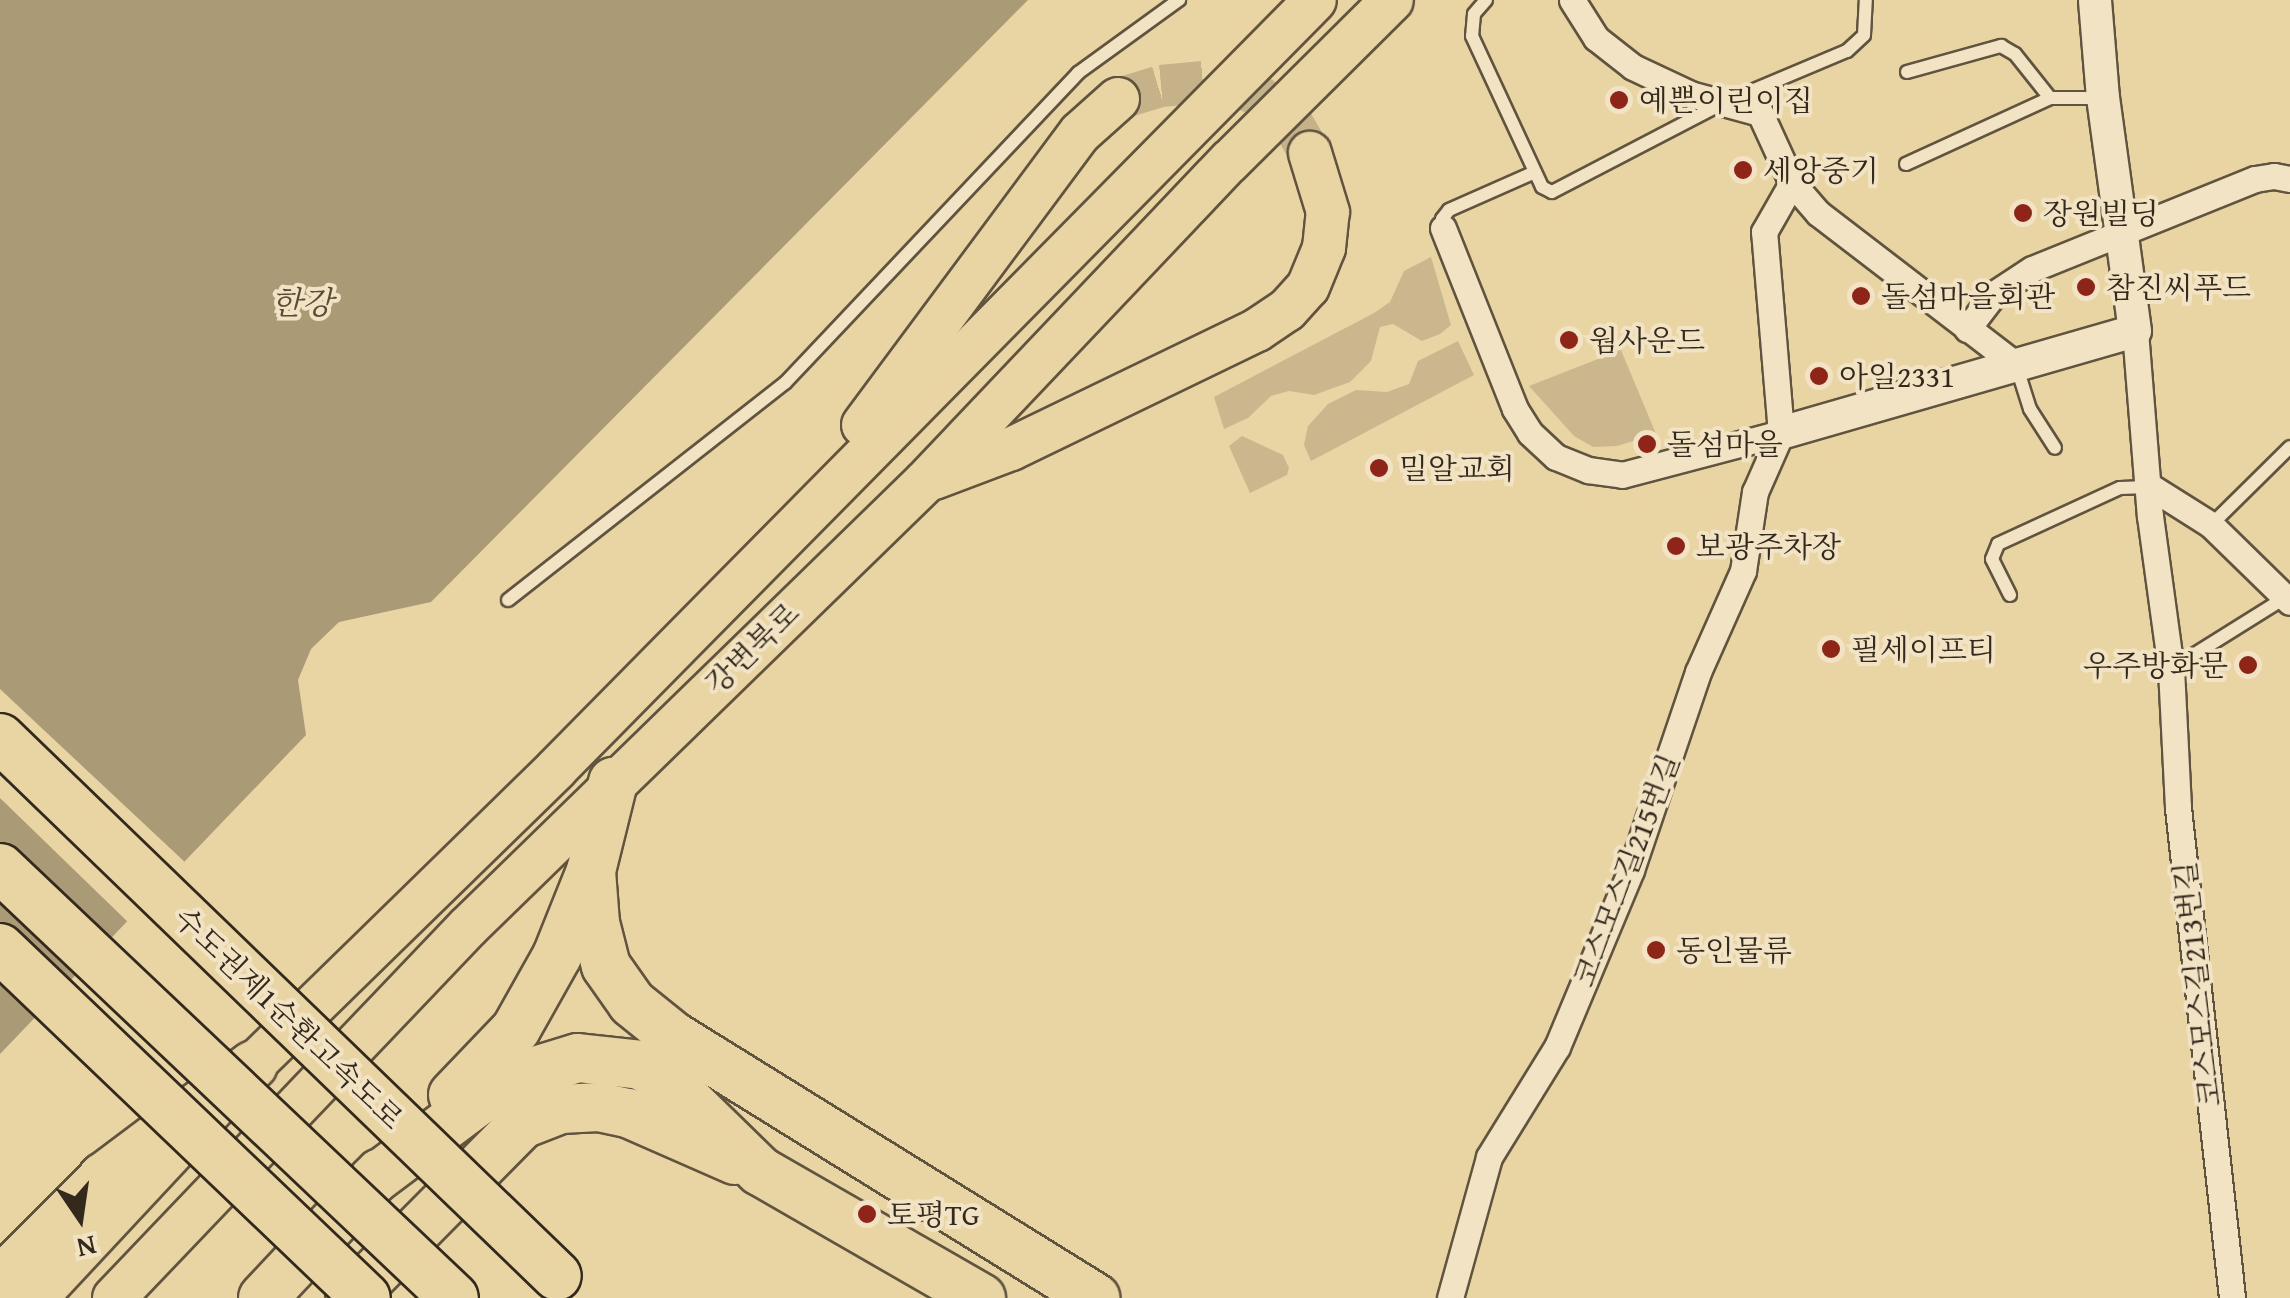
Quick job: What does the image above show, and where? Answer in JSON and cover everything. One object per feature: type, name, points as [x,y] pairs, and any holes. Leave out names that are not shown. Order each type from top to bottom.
[{"type":"highway","points":[[36,1298],[252,1064],[556,769],[1314,0]]},
{"type":"highway","name":"강변북로","points":[[114,1298],[454,941],[924,482],[1230,161],[1392,0]]},
{"type":"highway","points":[[763,558],[1080,133],[1118,99]]},
{"type":"highway","points":[[924,482],[1011,449],[1257,330],[1288,310],[1308,287],[1324,248],[1328,212],[1310,153]]},
{"type":"highway","name":"수도권제1순환고속도로","points":[[0,738],[567,1287]]},
{"type":"highway","points":[[262,1298],[516,1029],[557,956],[591,871],[613,782]]},
{"type":"highway","points":[[0,868],[454,1298]]},
{"type":"highway","points":[[591,871],[595,923],[606,966],[632,1004],[673,1036],[1095,1298]]},
{"type":"highway","points":[[0,948],[366,1298]]},
{"type":"highway","points":[[373,1180],[506,1080],[578,1058],[641,1065],[672,1086],[760,1170]]},
{"type":"highway","points":[[0,1282],[104,1177],[252,1064]]},
{"type":"highway","points":[[350,1298],[522,1124],[561,1109],[599,1107],[628,1113],[760,1170],[981,1298]]},
{"type":"street","points":[[1572,0],[1596,38],[1619,58],[1690,94],[1760,113],[1792,183],[1826,220],[2016,366]]},
{"type":"street","name":"코스모스길213번길","points":[[2095,0],[2103,98],[2135,331],[2151,487],[2150,516],[2172,669],[2178,808],[2232,1298]]},
{"type":"street","points":[[1967,329],[2005,284],[2122,231],[2255,179],[2274,176],[2290,180]]},
{"type":"street","name":"코스모스길215번길","points":[[1450,1298],[1489,1158],[1557,1047],[1631,870],[1698,672],[1742,571],[1755,492],[1781,433],[1764,232],[1792,183]]},
{"type":"street","points":[[1443,228],[1515,409],[1530,433],[1556,457],[1604,475],[1622,475],[1781,433],[2135,331]]},
{"type":"street","points":[[2151,487],[2211,525],[2289,598]]},
{"type":"lane","points":[[508,600],[786,383],[1078,73],[1180,0]]},
{"type":"lane","points":[[1486,0],[1474,14],[1472,36],[1542,187],[1557,191],[1724,103],[1848,51],[1864,35],[1866,0]]},
{"type":"lane","points":[[1908,72],[2001,46],[2022,62],[2050,98]]},
{"type":"lane","points":[[1906,164],[2050,98],[2103,98]]},
{"type":"lane","points":[[1443,228],[1442,219],[1449,210],[1535,172]]},
{"type":"lane","points":[[2016,366],[2030,409],[2055,448]]},
{"type":"lane","points":[[2211,525],[2290,447]]},
{"type":"lane","points":[[2010,595],[1992,559],[1998,544],[2120,488],[2151,487]]},
{"type":"lane","points":[[2172,669],[2289,598]]},
{"type":"shaded area","points":[[1431,257],[1451,325],[1422,341],[1393,324],[1380,327],[1371,361],[1350,382],[1314,395],[1289,391],[1271,396],[1248,418],[1224,429],[1214,397],[1374,313],[1390,302],[1404,271]]},
{"type":"shaded area","points":[[1458,341],[1474,375],[1311,461],[1304,445],[1308,426],[1328,404],[1356,390],[1387,392],[1409,384],[1418,361]]},
{"type":"shaded area","points":[[1621,350],[1656,434],[1617,446],[1593,447],[1574,436],[1529,386]]},
{"type":"shaded area","points":[[1242,436],[1283,455],[1289,468],[1287,475],[1250,493],[1229,446]]},
{"type":"water","name":"한강","points":[[0,0],[1028,0],[431,602],[339,622],[311,649],[298,680],[306,735],[0,1054]]},
{"type":"pier","points":[[0,689],[188,865],[131,925],[0,798]]},
{"type":"tunnel","points":[[1118,99],[1161,86],[1223,80],[1256,94],[1290,119],[1310,153]]},
{"type":"place","name":"예쁜이린이집","points":[[1619,100]]},
{"type":"place","name":"세앙중기","points":[[1743,170]]},
{"type":"place","name":"장원빌딩","points":[[2023,213]]},
{"type":"place","name":"참진씨푸드","points":[[2086,287]]},
{"type":"place","name":"돌섬마을회관","points":[[1861,296]]},
{"type":"place","name":"웜사운드","points":[[1569,340]]},
{"type":"place","name":"아일2331","points":[[1819,376]]},
{"type":"place","name":"돌섬마을","points":[[1647,444]]},
{"type":"place","name":"밀알교회","points":[[1379,468]]},
{"type":"place","name":"보광주차장","points":[[1676,546]]},
{"type":"place","name":"필세이프티","points":[[1831,649]]},
{"type":"place","name":"우주방화문","points":[[2248,665]]},
{"type":"place","name":"동인물류","points":[[1656,950]]},
{"type":"place","name":"토평TG","points":[[867,1214]]}]
